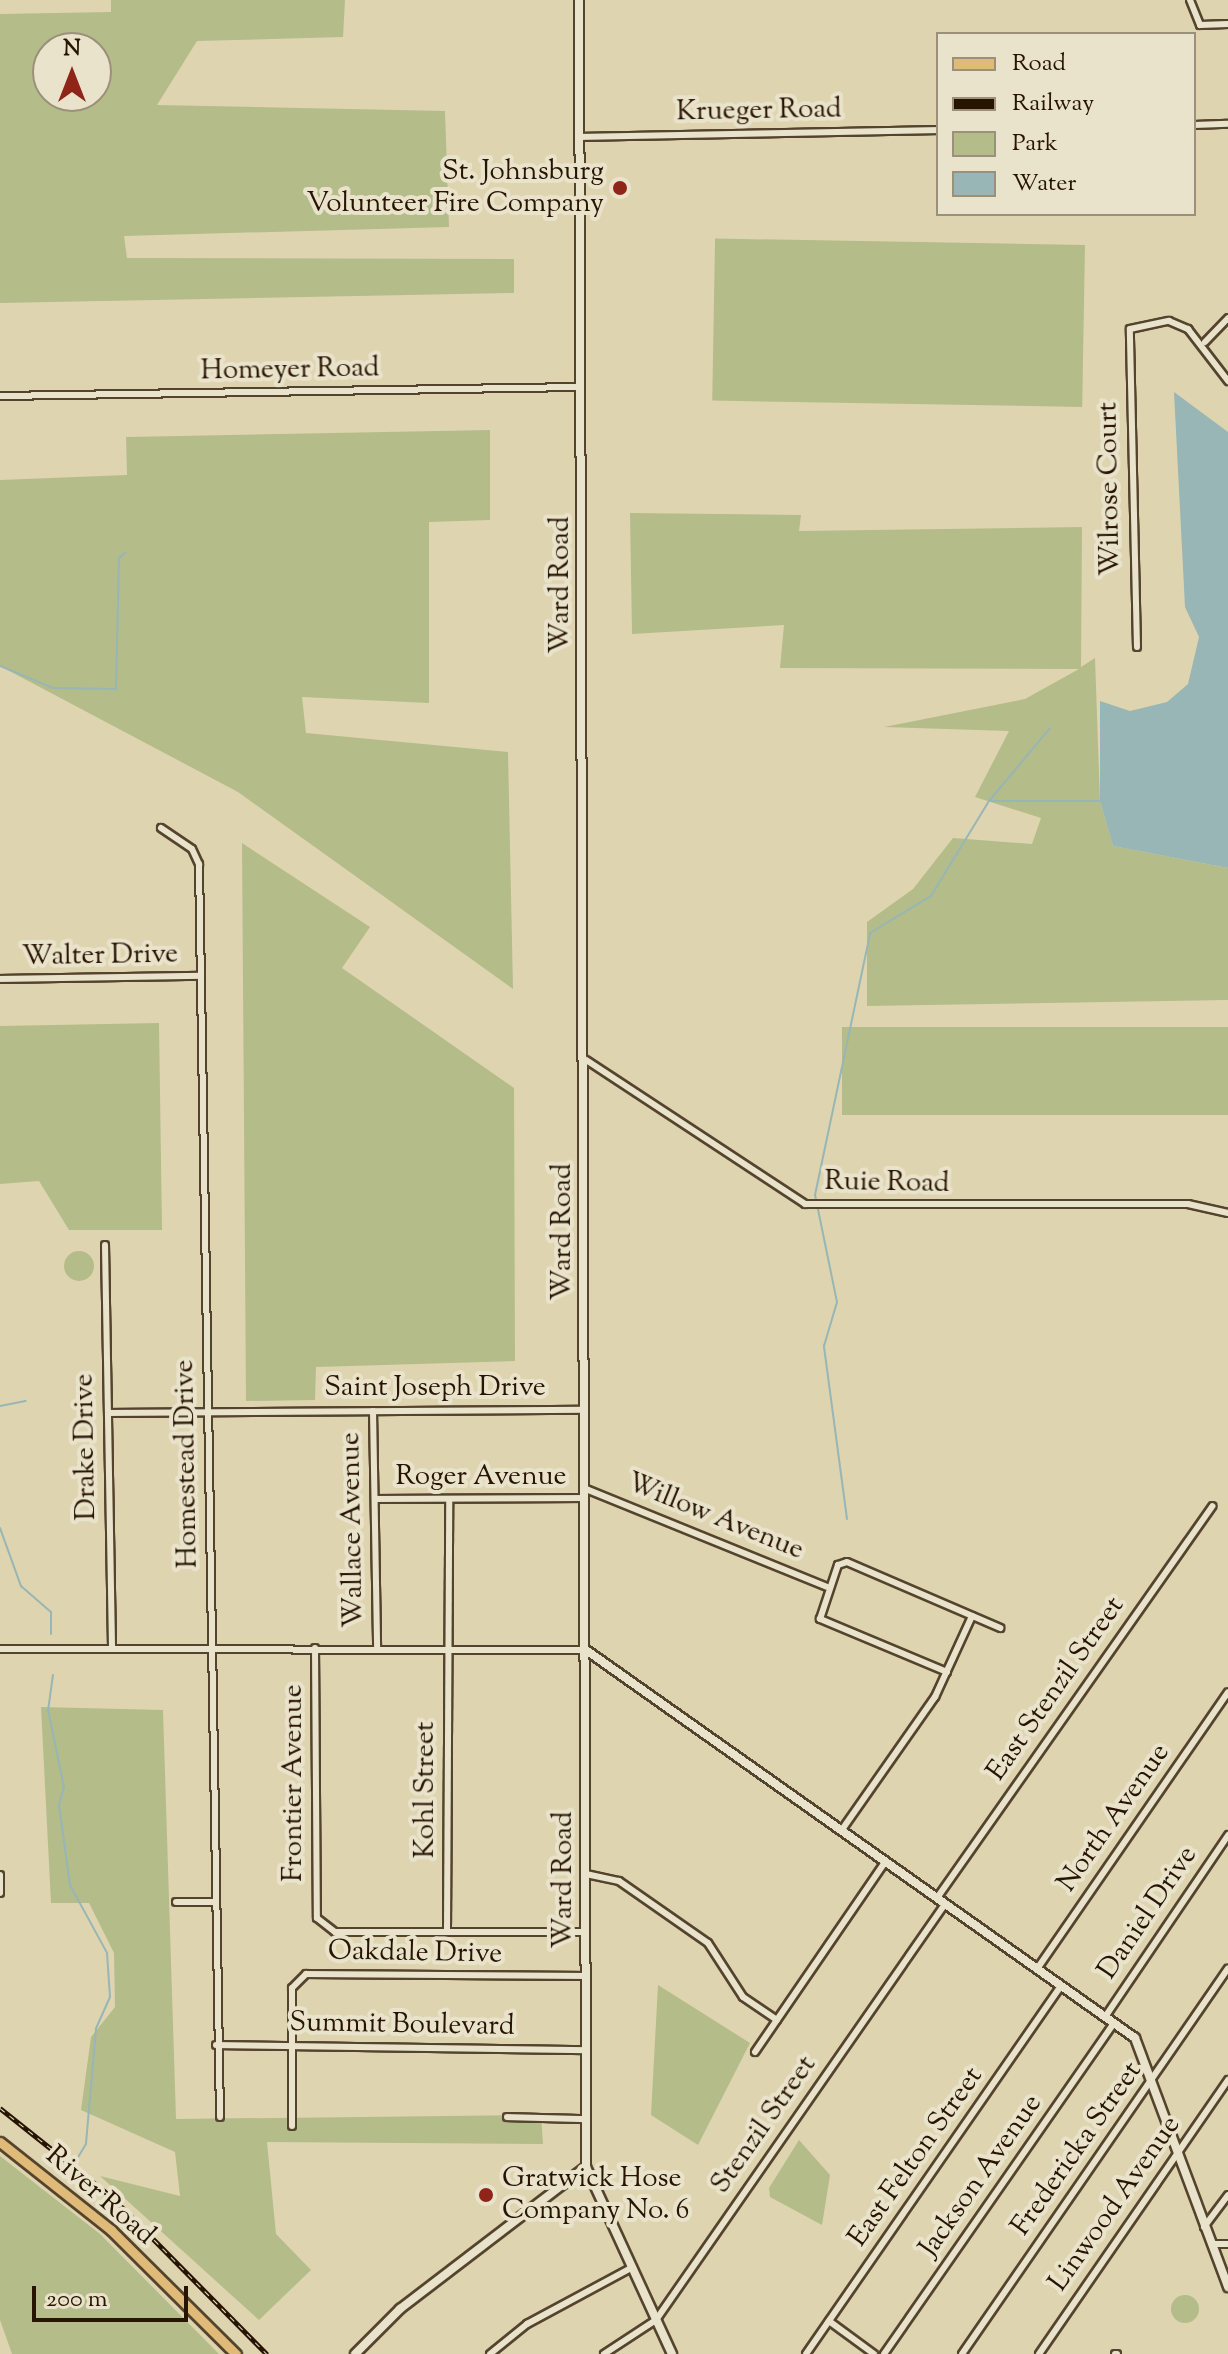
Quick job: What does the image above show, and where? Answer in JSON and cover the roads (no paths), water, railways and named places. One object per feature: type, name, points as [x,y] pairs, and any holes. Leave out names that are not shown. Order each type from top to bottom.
[{"type":"main road","name":"Ward Road","points":[[579,0],[586,1060],[586,2167]]},
{"type":"main road","points":[[586,1650],[1114,2023],[1143,2049],[1204,2227],[1228,2287]]},
{"type":"main road","name":"River Road","points":[[0,2142],[111,2230],[236,2354]]},
{"type":"main road","points":[[355,2354],[400,2309],[586,2167],[672,2354]]},
{"type":"street","points":[[1190,0],[1200,25],[1228,24]]},
{"type":"street","points":[[1196,125],[1228,124]]},
{"type":"street","name":"Krueger Road","points":[[580,137],[936,130]]},
{"type":"street","points":[[1228,318],[1205,342],[1228,381]]},
{"type":"street","name":"Wilrose Court","points":[[1137,647],[1130,329],[1169,321],[1205,342]]},
{"type":"street","name":"Homeyer Road","points":[[0,396],[581,387]]},
{"type":"street","name":"Homestead Drive","points":[[161,828],[192,849],[199,864],[216,2045],[220,2117]]},
{"type":"street","name":"Walter Drive","points":[[0,979],[200,976]]},
{"type":"street","name":"Ruie Road","points":[[586,1060],[805,1204],[1188,1204],[1228,1213]]},
{"type":"street","name":"Drake Drive","points":[[105,1245],[112,1649]]},
{"type":"street","name":"Saint Joseph Drive","points":[[108,1413],[584,1410]]},
{"type":"street","name":"Wallace Avenue","points":[[373,1411],[377,1648]]},
{"type":"street","name":"Roger Avenue","points":[[376,1499],[586,1493]]},
{"type":"street","name":"Willow Avenue","points":[[586,1493],[827,1587]]},
{"type":"street","name":"Kohl Street","points":[[447,1932],[449,1499]]},
{"type":"street","name":"East Stenzil Street","points":[[941,1901],[1212,1506]]},
{"type":"street","points":[[947,1672],[820,1619],[827,1587],[847,1562],[1000,1628]]},
{"type":"street","points":[[841,1831],[947,1672],[972,1616]]},
{"type":"street","name":"Frontier Avenue","points":[[315,1648],[317,1918],[335,1932],[447,1932]]},
{"type":"street","points":[[0,1649],[586,1650]]},
{"type":"street","name":"North Avenue","points":[[1037,1969],[1228,1692]]},
{"type":"street","name":"Daniel Drive","points":[[1105,2017],[1228,1835]]},
{"type":"street","points":[[755,2052],[885,1862]]},
{"type":"street","points":[[586,1874],[619,1881],[708,1943],[743,1997],[777,2020]]},
{"type":"street","points":[[0,1875],[0,1893]]},
{"type":"street","name":"Stenzil Street","points":[[604,2354],[656,2320],[941,1901]]},
{"type":"street","points":[[176,1902],[214,1902]]},
{"type":"street","points":[[447,1932],[586,1932]]},
{"type":"street","name":"Fredericka Street","points":[[962,2354],[1228,1969]]},
{"type":"street","name":"Oakdale Drive","points":[[292,2126],[292,1988],[306,1974],[586,1976]]},
{"type":"street","name":"East Felton Street","points":[[806,2354],[1061,1986]]},
{"type":"street","name":"Jackson Avenue","points":[[884,2354],[1114,2023]]},
{"type":"street","name":"Summit Boulevard","points":[[216,2045],[587,2050]]},
{"type":"street","name":"Linwood Avenue","points":[[1039,2354],[1228,2080]]},
{"type":"street","points":[[507,2117],[586,2119]]},
{"type":"street","points":[[1204,2227],[1228,2195]]},
{"type":"street","points":[[1211,2244],[1228,2244]]},
{"type":"street","points":[[490,2354],[527,2324],[634,2267]]},
{"type":"street","points":[[829,2321],[874,2354]]},
{"type":"water","points":[[1174,392],[1228,432],[1228,868],[1113,846],[1100,801],[1100,701],[1130,711],[1167,702],[1188,684],[1199,637],[1185,607]]},
{"type":"waterway","points":[[0,666],[53,688],[116,689],[119,558],[126,552]]},
{"type":"waterway","points":[[847,1519],[824,1346],[837,1302],[815,1195],[870,933],[931,896],[989,801],[1050,728]]},
{"type":"waterway","points":[[990,801],[1100,801]]},
{"type":"waterway","points":[[0,1406],[26,1401]]},
{"type":"waterway","points":[[0,1528],[21,1586],[51,1612],[51,1634]]},
{"type":"waterway","points":[[53,1675],[48,1710],[64,1787],[59,1805],[70,1885],[107,1953],[110,1997],[96,2029],[86,2144],[77,2159]]},
{"type":"railway","points":[[0,2108],[112,2197],[267,2354]]},
{"type":"place","name":"St. Johnsburg Volunteer Fire Company","points":[[620,188]]},
{"type":"place","name":"Gratwick Hose Company No. 6","points":[[486,2195]]}]
